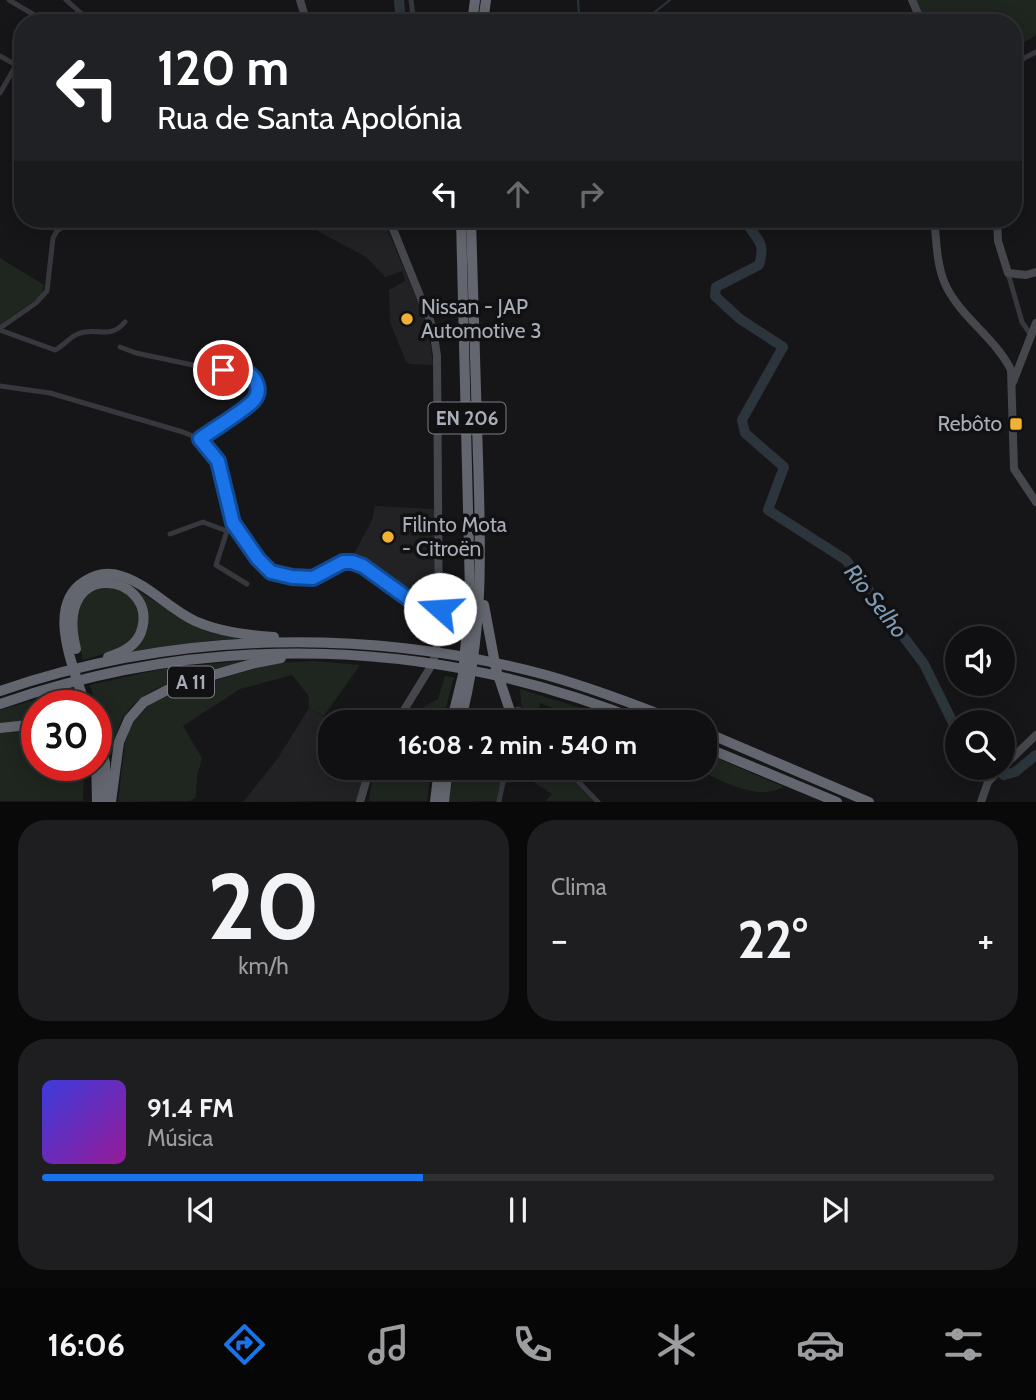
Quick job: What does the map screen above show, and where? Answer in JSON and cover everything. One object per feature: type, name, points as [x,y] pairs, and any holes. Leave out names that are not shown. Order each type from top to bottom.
[{"type":"highway","name":"EN 206","points":[[458,710],[472,677],[461,228]]},
{"type":"highway","name":"EN 206","points":[[471,228],[481,581],[471,648]]},
{"type":"highway","points":[[81,690],[66,638],[64,610],[76,588],[97,575],[114,574],[129,579],[194,620],[228,631],[337,642]]},
{"type":"highway","points":[[481,581],[496,668],[507,710]]},
{"type":"highway","name":"A 11","points":[[88,690],[74,640],[72,612],[80,596],[94,586],[108,582],[124,586],[142,608],[143,626],[139,638],[125,650],[98,660],[94,671]]},
{"type":"highway","name":"A 11","points":[[0,704],[62,685],[94,671],[163,652],[224,645],[337,642],[365,643],[470,658],[600,691],[649,710]]},
{"type":"highway","name":"A 11","points":[[0,691],[59,673],[224,655],[288,652],[364,657],[469,671],[544,688],[611,710]]},
{"type":"highway","name":"A 11","points":[[109,802],[123,730],[136,709],[153,695],[267,660],[348,656]]},
{"type":"highway","points":[[0,728],[21,726]]},
{"type":"highway","points":[[717,737],[869,802]]},
{"type":"highway","points":[[717,752],[837,802]]},
{"type":"highway","points":[[437,802],[440,780]]},
{"type":"highway","points":[[91,781],[91,802]]},
{"type":"highway","points":[[97,781],[97,802]]},
{"type":"highway","name":"A 11","points":[[107,781],[109,802]]},
{"type":"street","points":[[9,0],[33,14]]},
{"type":"street","points":[[66,0],[83,14]]},
{"type":"street","points":[[0,93],[14,68]]},
{"type":"street","points":[[0,329],[36,303],[47,291],[53,238],[61,228]]},
{"type":"street","points":[[392,228],[436,340],[439,637],[433,663],[404,710]]},
{"type":"street","points":[[935,228],[938,259],[946,286],[977,328],[1003,356],[1011,370],[1014,469],[1036,502]]},
{"type":"street","points":[[998,228],[999,242],[1022,322],[1031,335]]},
{"type":"street","points":[[1008,273],[1026,275],[1036,272]]},
{"type":"street","points":[[0,329],[55,350],[76,334],[110,332],[120,328],[125,322]]},
{"type":"street","points":[[1012,386],[1036,323]]},
{"type":"street","points":[[120,347],[207,368],[246,372],[255,380],[258,387],[254,400],[200,439]]},
{"type":"street","points":[[1003,356],[1025,354]]},
{"type":"street","points":[[1011,370],[1025,354]]},
{"type":"street","points":[[0,386],[50,393],[200,439],[218,461],[234,526],[258,559],[275,574],[313,578],[343,562],[352,562],[363,566],[422,607],[440,606]]},
{"type":"street","points":[[170,534],[203,522],[227,530]]},
{"type":"street","points":[[234,526],[227,530],[216,565],[247,584]]},
{"type":"street","points":[[1015,755],[1036,735]]},
{"type":"street","points":[[362,802],[366,780]]},
{"type":"street","points":[[499,801],[503,780]]},
{"type":"street","points":[[577,780],[598,802]]},
{"type":"street","points":[[981,802],[991,780]]},
{"type":"shaded area","points":[[914,0],[1036,0],[1036,35],[1022,44],[1022,14],[920,14]]},
{"type":"shaded area","points":[[312,228],[387,228],[428,326],[433,365],[406,362],[390,322],[389,290],[405,281],[402,271],[385,277],[366,257]]},
{"type":"shaded area","points":[[0,258],[44,285],[42,295],[0,325]]},
{"type":"shaded area","points":[[375,506],[435,509],[435,599],[431,603],[415,600],[355,560],[353,556],[372,520]]},
{"type":"shaded area","points":[[128,584],[175,615],[243,638],[132,652],[147,624]]},
{"type":"shaded area","points":[[116,587],[133,598],[140,617],[136,634],[120,649],[83,660],[75,623],[84,595],[91,590]]},
{"type":"shaded area","points":[[253,660],[182,678],[149,693],[135,703],[124,716],[112,752],[112,690],[91,690],[90,685],[166,668]]},
{"type":"shaded area","points":[[313,661],[360,665],[328,710],[318,710],[318,713],[309,708],[308,695],[292,675],[240,689],[183,726],[202,758],[196,797],[190,801],[118,802],[125,740],[132,723],[151,703],[273,663]]},
{"type":"shaded area","points":[[445,676],[454,677],[445,710],[418,710],[438,699]]},
{"type":"shaded area","points":[[520,689],[588,710],[558,710],[540,703],[538,710],[524,710]]},
{"type":"shaded area","points":[[21,704],[21,722],[0,724],[0,710]]},
{"type":"shaded area","points":[[309,708],[318,713],[318,780],[364,780],[359,801],[243,802],[278,758]]},
{"type":"shaded area","points":[[21,731],[21,781],[84,781],[83,801],[0,801],[0,733]]},
{"type":"shaded area","points":[[717,758],[784,787],[762,792],[717,778]]},
{"type":"shaded area","points":[[372,780],[430,780],[427,801],[369,801]]},
{"type":"shaded area","points":[[452,780],[502,780],[498,801],[449,802]]},
{"type":"shaded area","points":[[531,780],[573,780],[593,801],[546,801],[552,794]]},
{"type":"waterway","name":"Rio Selho","points":[[399,0],[400,14]]},
{"type":"waterway","points":[[578,0],[579,14]]},
{"type":"waterway","points":[[652,14],[670,0]]},
{"type":"waterway","name":"Rio Selho","points":[[750,228],[761,244],[759,265],[716,287],[715,296],[740,319],[783,347],[742,420],[745,433],[784,467],[768,510],[846,560],[924,664],[947,710]]},
{"type":"waterway","name":"Rio Selho","points":[[1015,772],[1036,755]]},
{"type":"place","name":"Nissan - JAP Automotive 3","points":[[407,319]]},
{"type":"place","name":"Rebôto","points":[[1016,424]]},
{"type":"place","name":"Filinto Mota - Citroën","points":[[388,537]]},
{"type":"route","points":[[223,370],[246,372],[255,380],[257,395],[250,404],[200,439],[218,461],[233,523],[258,559],[275,574],[303,578],[313,578],[343,562],[352,562],[363,566],[422,607],[440,609]]}]
